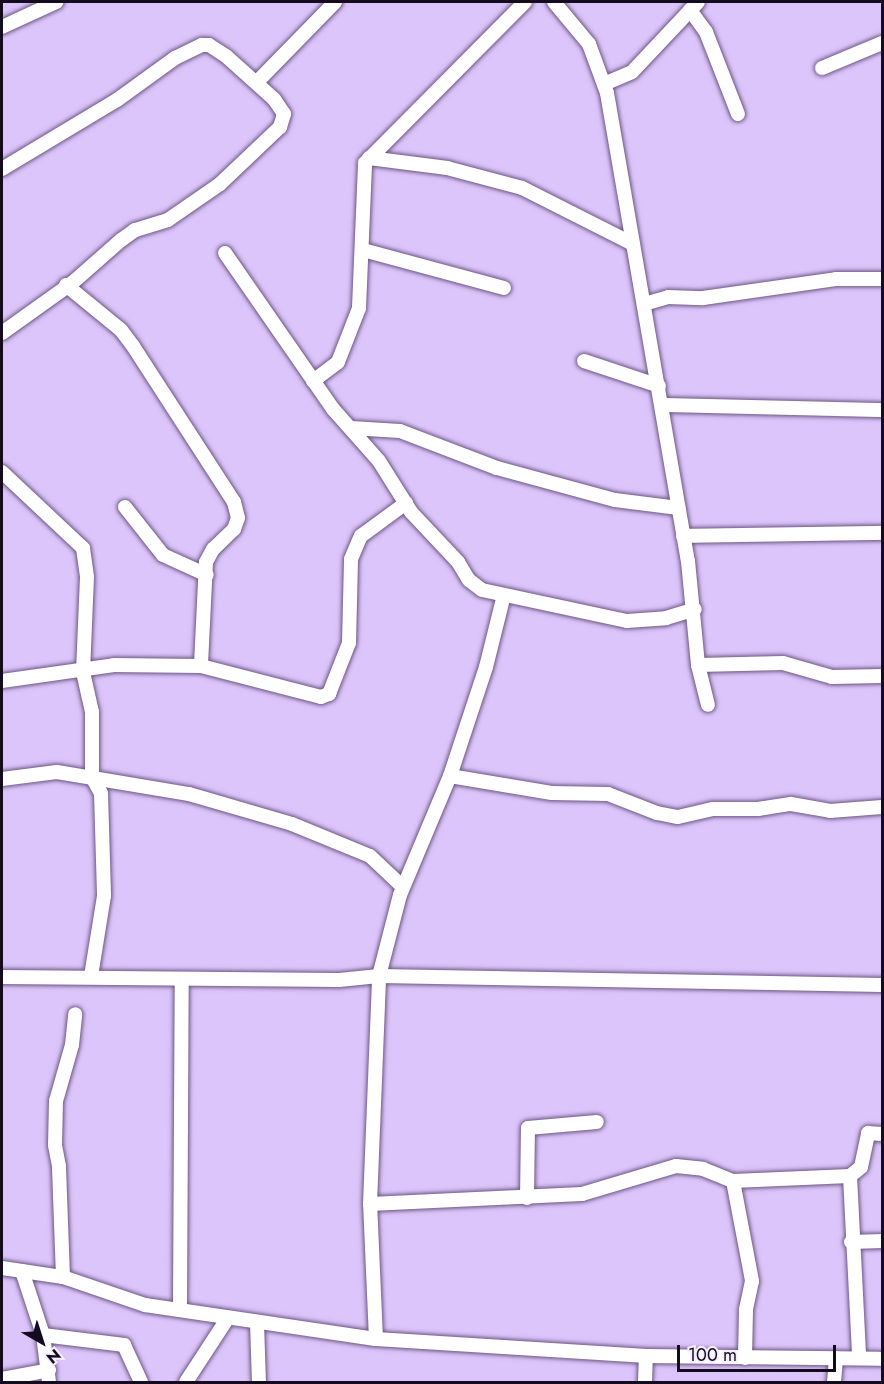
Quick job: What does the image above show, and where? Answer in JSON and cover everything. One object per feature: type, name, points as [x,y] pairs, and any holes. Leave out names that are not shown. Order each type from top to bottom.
[{"type":"street","points":[[2,27],[56,2]]},
{"type":"street","points":[[257,82],[335,2]]},
{"type":"street","points":[[313,381],[338,362],[353,330],[362,287],[362,174],[369,158],[525,2]]},
{"type":"street","points":[[554,2],[589,44],[604,84],[659,386],[695,609],[698,665],[708,705]]},
{"type":"street","points":[[604,84],[632,72],[694,6],[738,114]]},
{"type":"street","points":[[822,68],[882,44]]},
{"type":"street","points":[[2,169],[117,100],[175,58],[202,45],[217,48],[257,82],[284,114],[273,135],[220,184],[168,220],[128,235],[2,333]]},
{"type":"street","points":[[369,158],[447,168],[522,188],[633,244]]},
{"type":"street","points":[[363,250],[504,288]]},
{"type":"street","points":[[225,253],[313,381],[379,461],[405,503],[469,580],[482,590],[627,621],[666,618],[695,609]]},
{"type":"street","points":[[644,304],[668,297],[703,298],[836,279],[882,279]]},
{"type":"street","points":[[66,285],[121,330],[234,502],[238,518],[234,529],[213,549],[206,562],[201,666]]},
{"type":"street","points":[[584,361],[659,386]]},
{"type":"street","points":[[662,405],[882,410]]},
{"type":"street","points":[[351,428],[400,431],[497,468],[615,500],[678,508]]},
{"type":"street","points":[[4,478],[83,548],[87,577],[82,672],[92,712],[92,777],[101,793],[104,896],[92,976]]},
{"type":"street","points":[[2,681],[82,672],[114,665],[201,666],[321,697],[329,694],[349,643],[351,559],[361,536],[405,503]]},
{"type":"street","points":[[125,507],[163,555],[207,575]]},
{"type":"street","points":[[683,536],[882,533]]},
{"type":"street","points":[[376,1339],[370,1204],[379,976],[404,887],[450,776],[486,667],[504,595]]},
{"type":"street","points":[[698,665],[783,663],[832,677],[882,676]]},
{"type":"street","points":[[2,779],[57,772],[189,794],[292,824],[370,855],[404,887]]},
{"type":"street","points":[[450,776],[487,785],[552,793],[608,794],[657,813],[678,817],[713,809],[758,809],[791,804],[830,811],[882,807]]},
{"type":"street","points":[[2,977],[92,976],[182,980],[339,980],[379,976],[882,985]]},
{"type":"street","points":[[379,976],[756,989]]},
{"type":"street","points":[[180,1308],[182,980]]},
{"type":"street","points":[[63,1277],[59,1166],[55,1145],[56,1101],[72,1045],[75,1014]]},
{"type":"street","points":[[526,1198],[528,1128],[597,1122]]},
{"type":"street","points":[[370,1204],[582,1194],[676,1166],[703,1169],[733,1181],[850,1176],[861,1167],[868,1132],[882,1134]]},
{"type":"street","points":[[850,1176],[851,1242],[859,1356]]},
{"type":"street","points":[[733,1181],[751,1272],[744,1358]]},
{"type":"street","points":[[851,1242],[882,1241]]},
{"type":"street","points":[[2,1268],[63,1277],[146,1305],[180,1308],[228,1319],[376,1339],[646,1356],[836,1358],[859,1356],[882,1359]]},
{"type":"street","points":[[2,1379],[49,1376],[43,1335],[22,1271]]},
{"type":"street","points":[[186,1383],[228,1319]]},
{"type":"street","points":[[257,1323],[259,1383]]},
{"type":"street","points":[[43,1335],[124,1345],[141,1383]]},
{"type":"street","points":[[645,1383],[646,1356]]},
{"type":"street","points":[[834,1383],[836,1358]]}]
